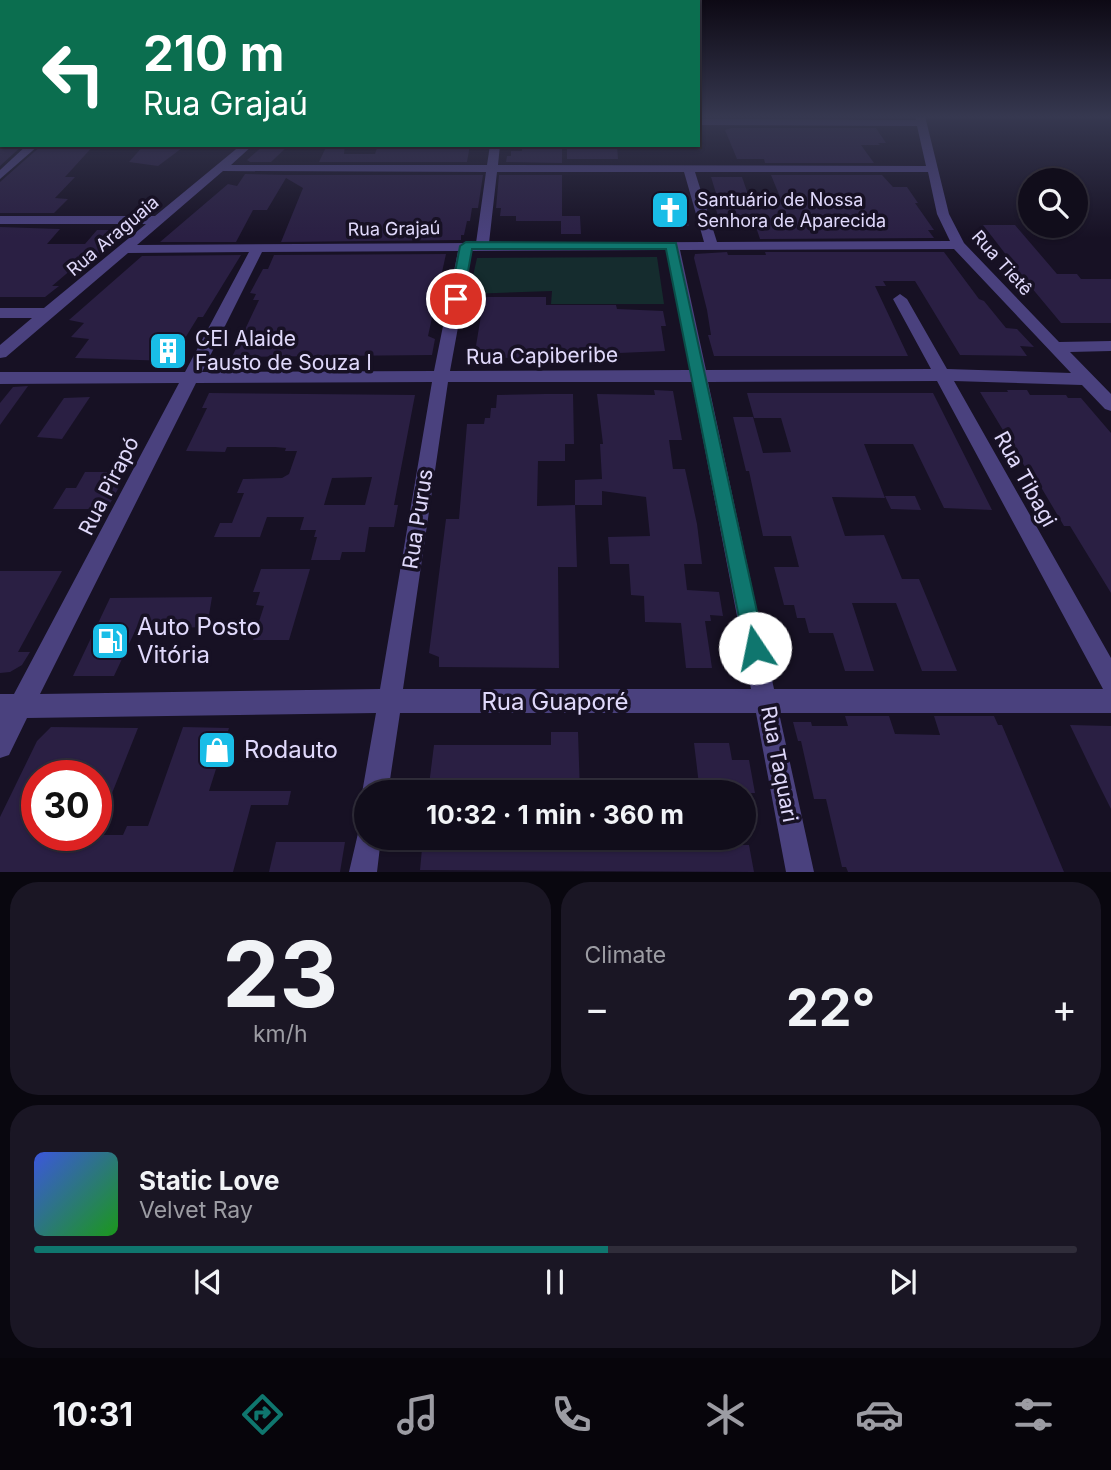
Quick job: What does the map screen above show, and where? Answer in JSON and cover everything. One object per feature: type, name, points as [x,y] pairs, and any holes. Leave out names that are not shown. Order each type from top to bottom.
[{"type":"street","points":[[0,176],[21,157]]},
{"type":"street","name":"Rua Araguaia","points":[[0,353],[234,157]]},
{"type":"street","name":"Rua Purus","points":[[377,780],[441,378],[493,157]]},
{"type":"street","name":"Rua Tietê","points":[[928,157],[943,214],[958,245],[1111,405]]},
{"type":"street","points":[[220,168],[931,169]]},
{"type":"street","points":[[688,168],[711,245]]},
{"type":"street","points":[[0,220],[159,220]]},
{"type":"street","name":"Rua Taquari","points":[[672,245],[800,872]]},
{"type":"street","name":"Rua Grajaú","points":[[124,249],[958,245]]},
{"type":"street","name":"Rua Pirapó","points":[[0,746],[10,706],[191,377],[258,247]]},
{"type":"street","name":"Rua Tibagi","points":[[900,299],[1111,681]]},
{"type":"street","points":[[0,313],[48,313]]},
{"type":"street","points":[[1053,347],[1111,346]]},
{"type":"street","name":"Rua Capiberibe","points":[[0,378],[941,375],[1085,379]]},
{"type":"street","name":"Rua Guaporé","points":[[10,706],[388,701],[1111,701]]},
{"type":"street","points":[[363,872],[366,850]]},
{"type":"green space","points":[[657,257],[664,304],[551,304],[552,291],[469,294],[477,258]]},
{"type":"building","points":[[0,157],[10,157],[0,166]]},
{"type":"building","points":[[29,157],[83,157],[65,177],[75,177],[55,198],[68,199],[54,213],[0,213],[0,182]]},
{"type":"building","points":[[134,157],[170,157],[158,166],[129,162]]},
{"type":"building","points":[[251,157],[277,157],[271,162],[247,160]]},
{"type":"building","points":[[321,157],[468,157],[467,162],[319,162]]},
{"type":"building","points":[[507,157],[562,157],[562,163],[506,162]]},
{"type":"building","points":[[567,157],[618,157],[618,159],[567,159]]},
{"type":"building","points":[[736,157],[869,157],[874,163],[765,163],[764,159],[737,159]]},
{"type":"building","points":[[245,174],[483,175],[478,208],[472,208],[470,221],[467,221],[461,240],[281,242],[303,188],[286,178],[267,210],[253,210],[236,242],[160,242],[228,184],[237,186]]},
{"type":"building","points":[[499,175],[562,175],[562,216],[580,216],[581,234],[561,234],[561,221],[516,221],[516,216],[500,216],[501,208],[496,208]]},
{"type":"building","points":[[771,175],[882,175],[893,187],[907,187],[934,230],[928,230],[934,238],[760,239],[756,227],[740,227],[736,216],[718,216],[714,203],[719,203],[711,177],[742,177],[749,197],[780,197]]},
{"type":"building","name":"Santuário de Nossa Senhora de Aparecida","points":[[653,194],[680,195],[689,226],[658,226]]},
{"type":"building","points":[[983,225],[1015,225],[1018,228],[1018,238],[1026,238],[1057,274],[1077,274],[1081,279],[1111,279],[1111,323],[1061,323],[1009,265],[1014,265]]},
{"type":"building","points":[[0,227],[60,229],[47,244],[85,244],[97,230],[131,230],[90,263],[79,263],[52,286],[59,286],[45,297],[0,297]]},
{"type":"building","points":[[727,252],[728,255],[766,255],[765,252],[944,252],[979,299],[984,301],[1006,328],[1017,329],[1034,347],[1020,346],[1027,356],[960,355],[915,281],[883,281],[886,286],[875,286],[908,356],[714,356],[708,335],[711,335],[707,310],[694,258],[695,254]]},
{"type":"building","points":[[446,254],[428,336],[435,339],[432,355],[232,357],[259,300],[253,300],[256,294],[250,293],[263,269],[268,269],[274,255]]},
{"type":"building","points":[[241,255],[203,317],[198,317],[171,361],[75,358],[89,339],[71,337],[84,323],[69,320],[142,256]]},
{"type":"building","points":[[484,297],[546,297],[546,305],[616,305],[617,309],[663,311],[666,326],[661,326],[665,351],[619,353],[620,357],[474,358]]},
{"type":"building","points":[[28,386],[0,425],[0,403],[13,387]]},
{"type":"building","points":[[654,390],[673,391],[682,440],[669,440],[673,469],[685,469],[697,524],[702,564],[684,564],[687,590],[719,592],[723,616],[710,615],[711,621],[705,621],[712,668],[686,668],[681,623],[645,622],[644,596],[631,595],[629,564],[610,564],[608,537],[650,536],[646,497],[602,491],[602,505],[575,505],[575,480],[602,479],[600,444],[603,444],[597,394],[655,395]]},
{"type":"building","points":[[1007,390],[1027,390],[1030,395],[1066,395],[1068,398],[1081,398],[1111,433],[1111,593],[1070,526],[1064,526],[1038,482],[1034,482],[980,392],[1008,392]]},
{"type":"building","points":[[209,393],[415,395],[394,505],[398,505],[394,527],[369,527],[365,552],[342,552],[340,560],[311,560],[317,537],[314,537],[316,530],[300,530],[304,517],[267,517],[260,537],[214,537],[220,523],[232,523],[244,493],[237,493],[243,479],[282,478],[289,474],[297,451],[285,451],[286,448],[275,447],[227,447],[225,452],[186,451],[207,408],[202,408]],"holes":[[[372,477],[365,505],[324,505],[332,478]]]},
{"type":"building","points":[[747,393],[933,393],[992,510],[944,508],[913,444],[864,444],[885,498],[832,497],[845,536],[884,535],[902,579],[919,579],[957,671],[922,671],[896,603],[852,603],[874,671],[845,671],[833,633],[809,633],[805,618],[797,618],[794,605],[784,605],[774,567],[799,567],[791,536],[763,536],[749,471],[746,471],[733,417],[753,417],[763,453],[791,452],[781,418],[754,418]]},
{"type":"building","points":[[573,394],[574,444],[565,444],[565,461],[538,461],[537,506],[575,505],[577,567],[558,567],[559,668],[439,667],[439,657],[429,653],[446,519],[459,519],[467,424],[484,424],[485,418],[490,418],[491,408],[496,408],[497,395]]},
{"type":"building","points":[[90,397],[62,439],[37,437],[64,398]]},
{"type":"building","points":[[85,472],[121,472],[117,478],[124,478],[107,509],[53,509],[66,488],[76,488]]},
{"type":"building","points":[[885,496],[915,496],[921,510],[891,509]]},
{"type":"building","points":[[261,569],[310,569],[289,640],[253,640],[264,606],[256,605],[260,592],[253,592]]},
{"type":"building","points":[[0,571],[62,571],[18,652],[30,652],[22,665],[10,672],[0,673]]},
{"type":"building","name":"Auto Posto Vitória","points":[[212,597],[207,627],[136,629],[114,676],[73,676],[110,598]]},
{"type":"building","points":[[845,716],[889,716],[895,734],[940,735],[934,716],[994,716],[998,725],[1002,725],[1064,872],[848,872],[846,867],[842,867],[826,799],[814,799],[801,741],[798,741],[793,722],[811,722],[812,726],[848,726]]},
{"type":"building","points":[[1070,725],[1111,726],[1111,809],[1094,775]]},
{"type":"building","points":[[51,727],[138,728],[112,793],[112,760],[28,760],[37,741]]},
{"type":"building","points":[[183,727],[229,728],[209,791],[291,791],[288,805],[251,805],[233,872],[0,872],[0,817],[21,774],[21,851],[112,851],[112,835],[123,835],[127,826],[148,826]]},
{"type":"building","points":[[551,732],[578,732],[580,780],[430,780],[434,745],[551,745]]},
{"type":"building","points":[[694,743],[729,743],[732,760],[749,760],[753,780],[698,780]]},
{"type":"building","points":[[276,842],[345,842],[340,872],[269,872]]},
{"type":"building","points":[[422,850],[750,850],[754,872],[420,870]]},
{"type":"place","name":"Santuário de Nossa Senhora de Aparecida","points":[[670,210]]},
{"type":"place","name":"CEI Alaide Fausto de Souza I","points":[[168,351]]},
{"type":"place","name":"Auto Posto Vitória","points":[[110,641]]},
{"type":"place","name":"Rodauto","points":[[217,750]]},
{"type":"route","points":[[456,299],[466,246],[672,245],[755,648]]}]
